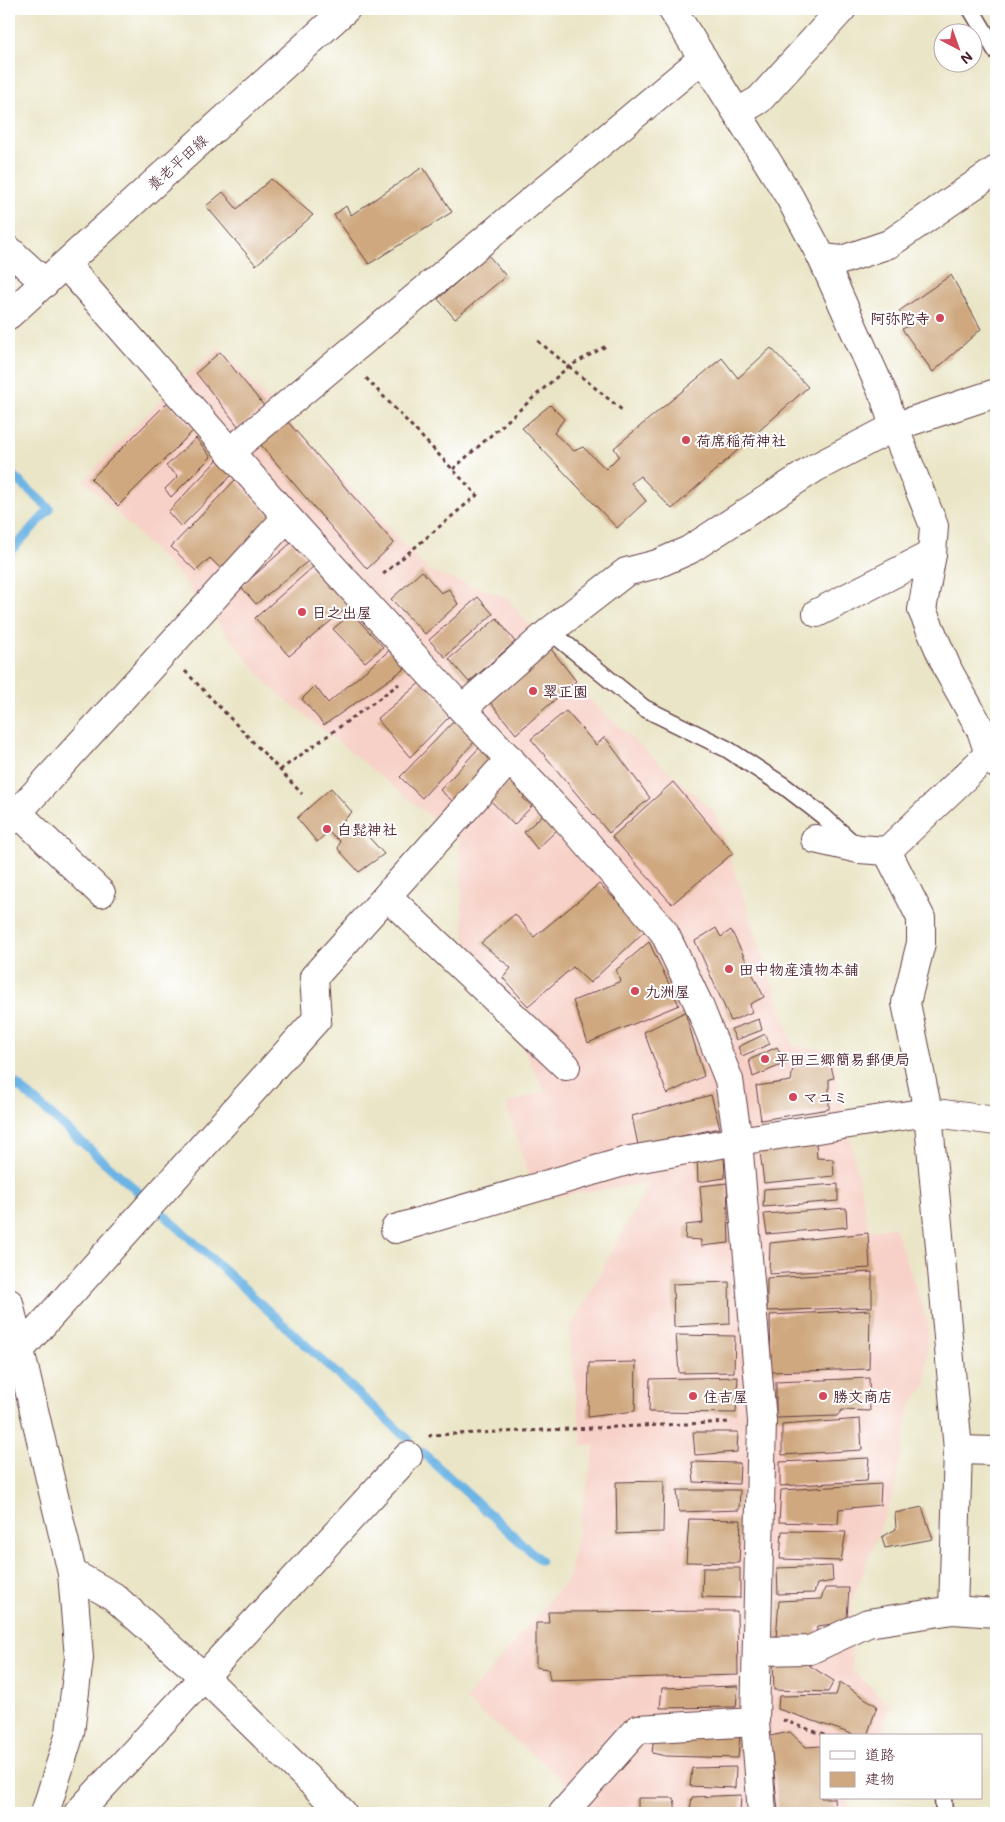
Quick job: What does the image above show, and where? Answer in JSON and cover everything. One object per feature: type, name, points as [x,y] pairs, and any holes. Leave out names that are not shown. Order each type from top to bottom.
[{"type":"street","name":"養老平田線","points":[[9,316],[346,9]]},
{"type":"street","points":[[672,9],[789,196],[822,258],[885,398],[894,427],[934,526],[932,554],[922,610],[949,672],[981,730],[992,759],[887,851],[859,849],[815,839]]},
{"type":"street","points":[[738,112],[759,100],[842,9]]},
{"type":"street","points":[[230,452],[703,58]]},
{"type":"street","points":[[822,258],[842,260],[889,244],[996,170]]},
{"type":"street","points":[[9,250],[45,283]]},
{"type":"street","points":[[66,265],[287,517],[462,709],[564,816],[664,932],[698,1003],[729,1080],[738,1141],[762,1421],[756,1716],[762,1813]]},
{"type":"street","points":[[462,709],[550,631],[626,572],[657,564],[689,550],[815,468],[894,427],[996,393]]},
{"type":"street","points":[[102,893],[13,818],[287,517]]},
{"type":"street","points":[[817,612],[932,554]]},
{"type":"street","points":[[15,1356],[317,1019],[314,977],[510,759]]},
{"type":"street","points":[[887,851],[921,918],[921,942],[906,1002],[928,1112],[958,1450],[953,1610]]},
{"type":"street","points":[[387,896],[566,1066]]},
{"type":"street","points":[[395,1229],[630,1160],[738,1141],[928,1112],[996,1122]]},
{"type":"street","points":[[9,1303],[15,1356],[72,1573],[79,1658],[70,1733],[45,1813]]},
{"type":"street","points":[[958,1450],[996,1451]]},
{"type":"street","points":[[78,1813],[408,1456]]},
{"type":"street","points":[[72,1573],[113,1596],[204,1678],[342,1812]]},
{"type":"street","points":[[758,1651],[810,1650],[868,1624],[953,1610],[996,1613]]},
{"type":"street","points":[[563,1813],[638,1729],[756,1716]]},
{"type":"lane","points":[[971,9],[996,51]]},
{"type":"lane","points":[[550,631],[644,708],[727,749],[784,786],[823,816],[859,849]]},
{"type":"lane","points":[[943,1800],[944,1813]]},
{"type":"path","points":[[538,341],[622,410]]},
{"type":"path","points":[[453,469],[568,367],[608,345]]},
{"type":"path","points":[[345,356],[477,495],[358,595]]},
{"type":"path","points":[[165,650],[302,794]]},
{"type":"path","points":[[280,770],[423,666]]},
{"type":"path","points":[[408,1456],[432,1435],[762,1421]]},
{"type":"path","points":[[756,1716],[820,1734]]},
{"type":"shaded area","points":[[219,347],[429,571],[507,598],[594,704],[715,813],[793,1046],[832,1050],[869,1231],[894,1226],[928,1323],[926,1385],[909,1408],[895,1489],[852,1602],[852,1670],[889,1705],[882,1734],[820,1734],[820,1800],[846,1800],[854,1813],[556,1813],[565,1781],[465,1700],[568,1579],[595,1445],[582,1447],[569,1331],[650,1182],[536,1200],[506,1104],[545,1091],[464,936],[459,840],[268,685],[179,575],[84,480],[164,397]]},
{"type":"building","points":[[423,167],[452,212],[369,264],[334,215],[346,206],[351,215]]},
{"type":"building","points":[[271,179],[313,215],[256,265],[206,206],[223,192],[237,209]]},
{"type":"building","points":[[488,255],[506,276],[455,319],[438,299]]},
{"type":"building","name":"阿弥陀寺","points":[[951,275],[981,329],[933,372],[902,329],[911,325],[899,311]]},
{"type":"building","name":"荷席稲荷神社","points":[[771,348],[808,387],[672,509],[640,476],[631,483],[646,501],[617,528],[522,428],[550,405],[564,419],[554,433],[574,451],[583,447],[606,469],[619,456],[614,448],[722,358],[738,378]]},
{"type":"building","points":[[220,352],[265,407],[239,427],[196,373]]},
{"type":"building","points":[[168,402],[194,430],[118,506],[91,479]]},
{"type":"building","points":[[288,422],[394,543],[367,569],[260,444]]},
{"type":"building","points":[[196,438],[211,457],[171,497],[165,489],[178,476],[166,466]]},
{"type":"building","points":[[219,458],[233,474],[181,527],[168,512]]},
{"type":"building","points":[[235,480],[273,519],[221,569],[210,558],[196,571],[171,547]]},
{"type":"building","points":[[292,542],[308,561],[256,604],[241,587]]},
{"type":"building","name":"日之出屋","points":[[313,567],[350,605],[289,656],[255,618]]},
{"type":"building","points":[[422,571],[441,593],[449,589],[458,604],[425,634],[391,599]]},
{"type":"building","points":[[478,597],[493,614],[445,657],[429,640]]},
{"type":"building","points":[[352,613],[383,647],[365,662],[333,629]]},
{"type":"building","points":[[497,618],[515,642],[469,682],[449,659]]},
{"type":"building","points":[[391,649],[407,667],[324,725],[302,699],[315,686],[328,703]]},
{"type":"building","name":"翠正園","points":[[551,649],[576,681],[516,734],[490,702]]},
{"type":"building","points":[[422,681],[452,714],[410,757],[377,719]]},
{"type":"building","points":[[566,711],[596,745],[605,737],[650,798],[609,833],[531,739]]},
{"type":"building","points":[[457,718],[477,739],[422,798],[400,777]]},
{"type":"building","points":[[479,748],[498,765],[459,807],[440,790]]},
{"type":"building","points":[[514,777],[528,791],[523,798],[532,806],[514,825],[490,800]]},
{"type":"building","points":[[673,782],[733,853],[672,904],[612,837]]},
{"type":"building","name":"白髭神社","points":[[331,788],[352,812],[342,822],[352,833],[358,825],[384,854],[359,872],[338,849],[340,841],[328,832],[317,842],[297,818]]},
{"type":"building","points":[[545,813],[558,829],[537,849],[524,832]]},
{"type":"building","points":[[599,884],[647,929],[590,983],[573,967],[528,1006],[503,978],[511,968],[481,943],[515,914],[534,937]]},
{"type":"building","name":"田中物産漬物本舗","points":[[716,928],[721,937],[731,930],[764,997],[750,1004],[752,1012],[731,1021],[695,941]]},
{"type":"building","name":"九洲屋","points":[[649,942],[679,1005],[588,1043],[573,1001],[621,981],[616,970]]},
{"type":"building","points":[[685,1012],[704,1076],[667,1094],[644,1032]]},
{"type":"building","points":[[759,1019],[762,1030],[736,1040],[731,1029]]},
{"type":"building","points":[[765,1034],[770,1044],[742,1056],[738,1047]]},
{"type":"building","points":[[777,1047],[786,1063],[753,1077],[749,1060]]},
{"type":"building","name":"マユミ","points":[[830,1062],[834,1078],[829,1079],[829,1109],[761,1120],[756,1086],[791,1081],[793,1068]]},
{"type":"building","points":[[711,1095],[720,1128],[638,1145],[632,1116]]},
{"type":"building","points":[[816,1140],[817,1158],[833,1159],[834,1176],[764,1183],[759,1144]]},
{"type":"building","points":[[724,1154],[725,1178],[698,1182],[697,1157]]},
{"type":"building","points":[[727,1183],[729,1243],[701,1246],[701,1240],[685,1239],[686,1225],[703,1223],[700,1186]]},
{"type":"building","points":[[838,1184],[838,1201],[763,1207],[764,1189]]},
{"type":"building","points":[[846,1208],[847,1227],[767,1234],[764,1214]]},
{"type":"building","points":[[868,1233],[870,1268],[769,1274],[770,1243]]},
{"type":"building","points":[[872,1272],[872,1307],[767,1311],[767,1278]]},
{"type":"building","points":[[729,1282],[730,1324],[674,1327],[673,1284]]},
{"type":"building","points":[[870,1310],[869,1369],[771,1372],[770,1315]]},
{"type":"building","points":[[676,1335],[735,1336],[734,1372],[679,1373]]},
{"type":"building","points":[[636,1362],[635,1411],[588,1417],[589,1363]]},
{"type":"building","name":"住吉屋","points":[[738,1377],[736,1413],[649,1412],[650,1379]]},
{"type":"building","name":"勝文商店","points":[[869,1378],[870,1411],[842,1410],[837,1416],[776,1418],[776,1382]]},
{"type":"building","points":[[860,1419],[862,1450],[782,1455],[782,1425]]},
{"type":"building","points":[[693,1432],[738,1432],[737,1452],[695,1455]]},
{"type":"building","points":[[869,1458],[867,1481],[780,1486],[780,1462]]},
{"type":"building","points":[[692,1462],[740,1463],[739,1484],[694,1482]]},
{"type":"building","points":[[664,1481],[663,1532],[617,1534],[616,1482]]},
{"type":"building","points":[[881,1484],[880,1505],[839,1509],[838,1524],[779,1522],[781,1490]]},
{"type":"building","points":[[677,1490],[740,1490],[739,1510],[679,1512]]},
{"type":"building","points":[[922,1507],[933,1539],[885,1548],[882,1537],[896,1529],[895,1513]]},
{"type":"building","points":[[689,1519],[741,1520],[739,1563],[686,1562]]},
{"type":"building","points":[[782,1531],[846,1532],[841,1561],[780,1559]]},
{"type":"building","points":[[832,1566],[833,1581],[817,1584],[814,1593],[778,1594],[777,1568]]},
{"type":"building","points":[[703,1568],[740,1568],[740,1598],[702,1597]]},
{"type":"building","points":[[825,1588],[849,1588],[847,1618],[842,1623],[817,1626],[816,1639],[776,1639],[779,1601],[821,1599]]},
{"type":"building","points":[[737,1611],[738,1675],[550,1680],[548,1669],[536,1667],[536,1623],[549,1623],[548,1612]]},
{"type":"building","points":[[799,1659],[834,1681],[828,1692],[774,1690],[773,1660]]},
{"type":"building","points":[[840,1682],[877,1706],[868,1734],[852,1734],[778,1709],[779,1696],[836,1695]]},
{"type":"building","points":[[738,1686],[736,1707],[660,1708],[662,1688]]},
{"type":"building","points":[[790,1732],[806,1747],[820,1746],[820,1800],[834,1800],[835,1813],[778,1810],[770,1736]]},
{"type":"building","points":[[740,1734],[738,1758],[666,1756],[652,1753],[654,1736]]},
{"type":"building","points":[[736,1767],[735,1788],[690,1786],[692,1768]]},
{"type":"building","points":[[741,1795],[740,1813],[638,1813],[638,1798],[674,1798],[676,1812],[690,1810],[692,1797]]},
{"type":"waterway","points":[[9,472],[50,509],[9,553]]},
{"type":"waterway","points":[[9,1078],[144,1197]]},
{"type":"waterway","points":[[159,1210],[409,1440]]},
{"type":"waterway","points":[[422,1452],[540,1560]]},
{"type":"place","name":"阿弥陀寺","points":[[940,318]]},
{"type":"place","name":"荷席稲荷神社","points":[[686,440]]},
{"type":"place","name":"日之出屋","points":[[302,612]]},
{"type":"place","name":"翠正園","points":[[533,691]]},
{"type":"place","name":"白髭神社","points":[[327,829]]},
{"type":"place","name":"田中物産漬物本舗","points":[[729,969]]},
{"type":"place","name":"九洲屋","points":[[635,991]]},
{"type":"place","name":"平田三郷簡易郵便局","points":[[765,1059]]},
{"type":"place","name":"マユミ","points":[[793,1097]]},
{"type":"place","name":"住吉屋","points":[[693,1396]]},
{"type":"place","name":"勝文商店","points":[[823,1396]]}]
